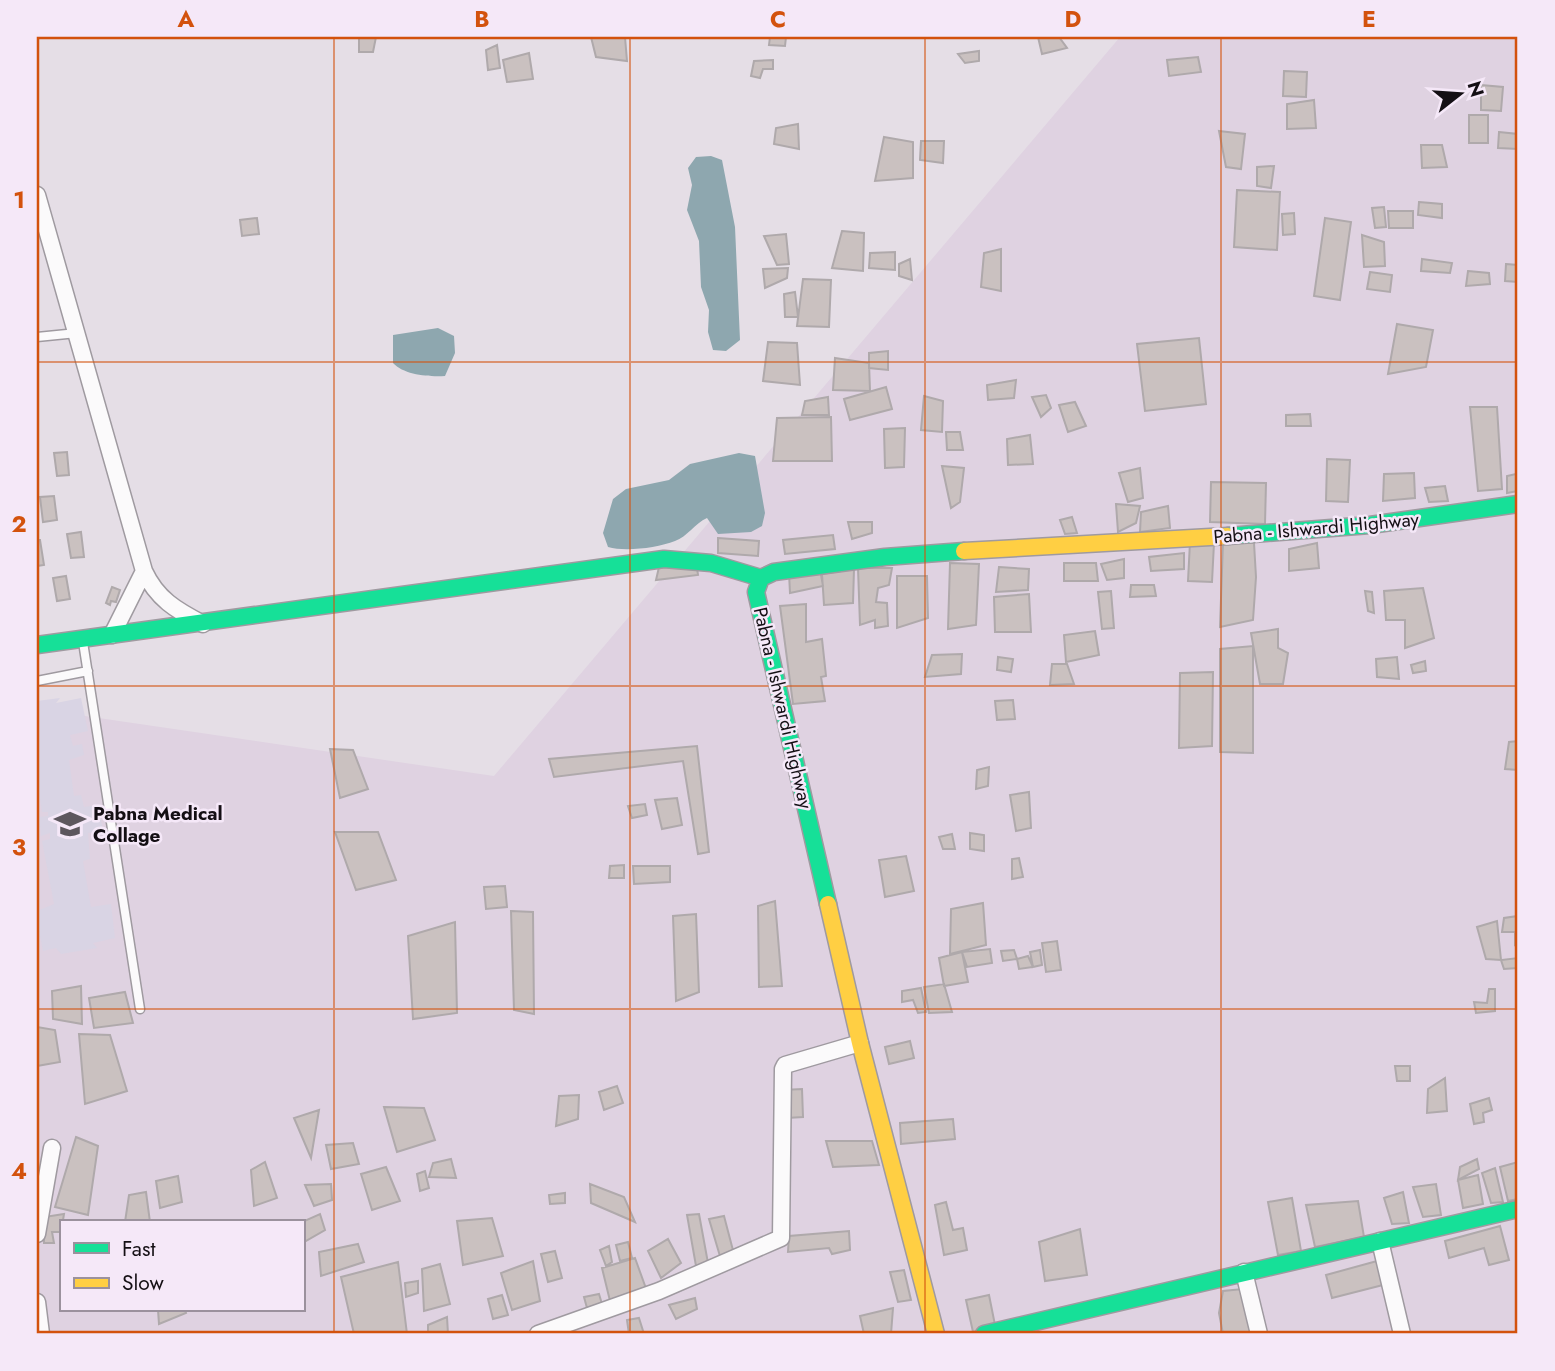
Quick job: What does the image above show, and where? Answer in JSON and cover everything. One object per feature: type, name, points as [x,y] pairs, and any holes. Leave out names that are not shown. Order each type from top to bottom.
[{"type":"main road","name":"Pabna - Ishwardi Highway","points":[[936,1334],[860,1043],[756,592],[761,578],[774,572],[919,554],[1305,532],[1394,523],[1518,504]]},
{"type":"main road","points":[[37,645],[664,559],[711,563],[761,578]]},
{"type":"main road","points":[[984,1334],[1032,1328],[1244,1272],[1518,1209]]},
{"type":"street","points":[[37,195],[144,571],[152,589],[172,607],[203,624]]},
{"type":"street","points":[[112,635],[144,571]]},
{"type":"street","points":[[538,1334],[659,1291],[781,1238],[783,1069],[785,1065],[860,1043]]},
{"type":"street","points":[[37,1234],[52,1148]]},
{"type":"street","points":[[1380,1241],[1402,1334]]},
{"type":"street","points":[[1244,1272],[1259,1334]]},
{"type":"street","points":[[37,1302],[41,1334]]},
{"type":"lane","points":[[37,337],[77,333]]},
{"type":"lane","points":[[83,639],[140,1009]]},
{"type":"lane","points":[[37,681],[88,671]]},
{"type":"shaded area","points":[[1120,37],[1518,37],[1518,1334],[37,1334],[37,709],[494,776]]},
{"type":"shaded area","name":"Pabna Medical Collage","points":[[60,698],[56,703],[81,698],[88,731],[70,735],[73,746],[82,744],[84,755],[69,760],[74,796],[81,795],[84,807],[98,805],[103,831],[88,833],[90,859],[83,861],[91,907],[111,904],[115,938],[93,943],[97,948],[61,954],[56,948],[43,951],[37,922],[37,911],[54,904],[42,841],[50,839],[50,833],[41,836],[39,817],[48,816],[48,812],[42,812],[37,780],[37,701]]},
{"type":"water","points":[[711,156],[722,160],[735,227],[740,340],[726,351],[713,350],[708,332],[709,310],[701,287],[699,241],[687,210],[692,185],[688,168],[696,157]]},
{"type":"water","points":[[438,328],[454,336],[455,353],[445,376],[410,373],[393,363],[393,335]]},
{"type":"water","points":[[739,453],[755,456],[765,513],[762,526],[751,532],[718,534],[707,518],[679,539],[668,543],[632,549],[608,547],[603,533],[613,499],[626,489],[669,480],[690,464]]},
{"type":"building","points":[[359,37],[376,37],[373,52],[359,52]]},
{"type":"building","points":[[591,37],[625,37],[627,61],[596,57]]},
{"type":"building","points":[[770,37],[786,37],[785,46],[769,45]]},
{"type":"building","points":[[1038,37],[1059,37],[1067,48],[1042,54]]},
{"type":"building","points":[[497,45],[500,68],[488,70],[486,50]]},
{"type":"building","points":[[979,51],[979,61],[965,63],[958,54]]},
{"type":"building","points":[[529,53],[533,79],[507,82],[503,60]]},
{"type":"building","points":[[1198,57],[1201,72],[1169,76],[1167,60]]},
{"type":"building","points":[[773,60],[773,69],[763,69],[760,78],[751,76],[754,61]]},
{"type":"building","points":[[1284,71],[1307,72],[1306,97],[1283,96]]},
{"type":"building","points":[[1481,85],[1503,87],[1501,111],[1481,110]]},
{"type":"building","points":[[1314,100],[1316,128],[1287,129],[1287,104]]},
{"type":"building","points":[[1469,115],[1488,115],[1488,143],[1469,143]]},
{"type":"building","points":[[798,124],[799,149],[774,144],[776,128]]},
{"type":"building","points":[[1219,131],[1245,134],[1241,169],[1226,167]]},
{"type":"building","points":[[1499,132],[1518,134],[1518,149],[1498,148]]},
{"type":"building","points":[[884,137],[913,142],[913,178],[875,181]]},
{"type":"building","points":[[921,141],[944,141],[943,163],[920,160]]},
{"type":"building","points":[[1421,145],[1442,145],[1447,167],[1422,168]]},
{"type":"building","points":[[1274,166],[1271,188],[1257,186],[1257,167]]},
{"type":"building","points":[[1237,190],[1280,192],[1277,250],[1234,247]]},
{"type":"building","points":[[1419,202],[1442,204],[1442,218],[1418,215]]},
{"type":"building","points":[[1384,207],[1386,227],[1375,228],[1372,208]]},
{"type":"building","points":[[1388,211],[1413,211],[1413,228],[1389,228]]},
{"type":"building","points":[[1294,213],[1295,234],[1283,235],[1282,214]]},
{"type":"building","points":[[257,218],[259,234],[242,236],[240,220]]},
{"type":"building","points":[[1325,218],[1351,222],[1340,300],[1314,296]]},
{"type":"building","points":[[842,231],[864,233],[863,271],[832,268]]},
{"type":"building","points":[[786,234],[789,264],[777,265],[764,236]]},
{"type":"building","points":[[1362,235],[1384,242],[1385,266],[1364,267]]},
{"type":"building","points":[[1001,249],[1001,291],[981,287],[984,253]]},
{"type":"building","points":[[895,252],[895,270],[869,268],[870,253]]},
{"type":"building","points":[[910,259],[912,280],[899,276],[899,264]]},
{"type":"building","points":[[1422,259],[1452,263],[1450,273],[1421,271]]},
{"type":"building","points":[[1506,264],[1518,265],[1518,282],[1505,281]]},
{"type":"building","points":[[788,268],[787,278],[765,288],[763,269]]},
{"type":"building","points":[[1468,271],[1489,273],[1490,284],[1466,286]]},
{"type":"building","points":[[1370,272],[1392,275],[1390,292],[1367,289]]},
{"type":"building","points":[[803,279],[831,280],[829,327],[797,326]]},
{"type":"building","points":[[795,292],[798,317],[785,317],[784,294]]},
{"type":"building","points":[[1397,324],[1433,330],[1426,367],[1388,374]]},
{"type":"building","points":[[1199,338],[1206,404],[1145,411],[1137,344]]},
{"type":"building","points":[[768,342],[797,343],[800,385],[763,381]]},
{"type":"building","points":[[888,351],[888,370],[869,368],[869,353]]},
{"type":"building","points":[[835,358],[869,363],[870,391],[833,390]]},
{"type":"building","points":[[1016,380],[1014,398],[988,400],[987,385]]},
{"type":"building","points":[[886,387],[892,409],[850,420],[844,399]]},
{"type":"building","points":[[1046,395],[1051,408],[1041,417],[1032,397]]},
{"type":"building","points":[[924,396],[943,401],[942,432],[921,430]]},
{"type":"building","points":[[828,397],[829,415],[802,415],[805,401]]},
{"type":"building","points":[[1075,402],[1086,426],[1068,432],[1059,405]]},
{"type":"building","points":[[1470,407],[1497,407],[1502,489],[1478,491]]},
{"type":"building","points":[[1310,414],[1311,426],[1286,426],[1286,415]]},
{"type":"building","points":[[831,417],[832,461],[773,461],[777,418]]},
{"type":"building","points":[[905,428],[904,467],[885,468],[884,429]]},
{"type":"building","points":[[946,432],[960,432],[963,450],[947,450]]},
{"type":"building","points":[[1030,435],[1033,464],[1008,465],[1007,439]]},
{"type":"building","points":[[67,452],[69,475],[57,476],[54,453]]},
{"type":"building","points":[[1327,459],[1350,460],[1348,502],[1326,501]]},
{"type":"building","points":[[942,466],[964,468],[960,502],[951,508]]},
{"type":"building","points":[[1140,468],[1143,498],[1128,502],[1119,473]]},
{"type":"building","points":[[1414,473],[1415,498],[1383,501],[1384,474]]},
{"type":"building","points":[[1516,474],[1518,491],[1507,493],[1507,476]]},
{"type":"building","points":[[1211,482],[1266,483],[1265,524],[1210,522]]},
{"type":"building","points":[[1445,486],[1448,501],[1429,502],[1425,488]]},
{"type":"building","points":[[54,496],[57,520],[43,522],[40,497]]},
{"type":"building","points":[[1116,504],[1140,506],[1136,523],[1118,532]]},
{"type":"building","points":[[1168,506],[1170,528],[1140,532],[1141,512]]},
{"type":"building","points":[[1072,517],[1077,533],[1065,534],[1060,520]]},
{"type":"building","points":[[848,522],[872,522],[872,533],[852,539]]},
{"type":"building","points":[[81,532],[84,557],[71,558],[67,534]]},
{"type":"building","points":[[833,535],[835,549],[785,554],[783,540]]},
{"type":"building","points":[[718,538],[759,541],[758,556],[718,553]]},
{"type":"building","points":[[37,540],[40,540],[44,565],[37,566]]},
{"type":"building","points":[[1190,542],[1214,543],[1212,582],[1188,581]]},
{"type":"building","points":[[1223,542],[1254,543],[1256,577],[1253,620],[1220,627]]},
{"type":"building","points":[[1317,543],[1319,568],[1289,571],[1289,549]]},
{"type":"building","points":[[1184,553],[1184,569],[1151,571],[1149,557]]},
{"type":"building","points":[[1124,559],[1124,578],[1107,580],[1101,564]]},
{"type":"building","points":[[950,563],[979,564],[976,625],[948,629]]},
{"type":"building","points":[[1064,563],[1096,563],[1098,581],[1064,581]]},
{"type":"building","points":[[659,567],[697,568],[698,575],[656,580]]},
{"type":"building","points":[[999,567],[1029,569],[1028,590],[996,592]]},
{"type":"building","points":[[858,568],[892,568],[889,585],[878,588],[876,602],[887,603],[888,626],[875,628],[875,620],[860,625]]},
{"type":"building","points":[[820,569],[823,586],[790,593],[789,573]]},
{"type":"building","points":[[854,569],[853,603],[824,605],[822,574]]},
{"type":"building","points":[[66,576],[70,599],[57,601],[53,578]]},
{"type":"building","points":[[897,576],[927,576],[928,618],[897,628]]},
{"type":"building","points":[[1131,585],[1154,585],[1156,596],[1130,597]]},
{"type":"building","points":[[112,587],[120,590],[116,602],[111,601],[110,605],[106,603]]},
{"type":"building","points":[[1423,588],[1434,638],[1405,648],[1405,620],[1386,620],[1384,591]]},
{"type":"building","points":[[1111,591],[1114,628],[1102,629],[1098,592]]},
{"type":"building","points":[[1365,591],[1372,592],[1374,613],[1368,611]]},
{"type":"building","points":[[1029,594],[1031,632],[995,632],[994,597]]},
{"type":"building","points":[[806,604],[806,642],[822,639],[826,676],[821,677],[825,701],[793,704],[780,606]]},
{"type":"building","points":[[1278,629],[1278,648],[1288,653],[1283,684],[1260,684],[1251,633]]},
{"type":"building","points":[[1095,631],[1099,655],[1066,662],[1064,635]]},
{"type":"building","points":[[1253,646],[1253,753],[1220,752],[1220,649]]},
{"type":"building","points":[[962,654],[961,674],[925,677],[932,655]]},
{"type":"building","points":[[998,657],[1013,659],[1011,672],[997,670]]},
{"type":"building","points":[[1397,657],[1399,679],[1377,677],[1376,659]]},
{"type":"building","points":[[1425,661],[1426,671],[1413,673],[1411,665]]},
{"type":"building","points":[[1052,664],[1067,664],[1074,684],[1050,685]]},
{"type":"building","points":[[1213,672],[1212,746],[1179,748],[1180,673]]},
{"type":"building","points":[[1013,700],[1015,719],[997,720],[995,701]]},
{"type":"building","points":[[1518,741],[1518,770],[1505,769],[1509,742]]},
{"type":"building","points":[[697,746],[709,852],[698,854],[683,761],[554,777],[549,759]]},
{"type":"building","points":[[330,749],[353,750],[368,789],[340,798]]},
{"type":"building","points":[[989,767],[988,786],[976,789],[977,770]]},
{"type":"building","points":[[1029,792],[1031,828],[1016,831],[1010,795]]},
{"type":"building","points":[[677,798],[682,825],[662,829],[655,800]]},
{"type":"building","points":[[645,804],[647,815],[632,818],[628,806]]},
{"type":"building","points":[[335,832],[378,832],[396,880],[356,890]]},
{"type":"building","points":[[970,833],[984,835],[984,851],[970,849]]},
{"type":"building","points":[[952,834],[955,849],[943,849],[939,837]]},
{"type":"building","points":[[906,856],[914,891],[885,897],[879,860]]},
{"type":"building","points":[[1019,858],[1023,877],[1012,879],[1012,859]]},
{"type":"building","points":[[624,865],[624,878],[609,878],[610,866]]},
{"type":"building","points":[[633,866],[670,866],[670,882],[634,884]]},
{"type":"building","points":[[505,886],[507,907],[486,909],[484,887]]},
{"type":"building","points":[[775,901],[782,986],[759,987],[758,906]]},
{"type":"building","points":[[983,903],[986,945],[950,954],[951,909]]},
{"type":"building","points":[[511,911],[533,912],[534,1014],[514,1010]]},
{"type":"building","points":[[696,914],[699,992],[676,1001],[673,916]]},
{"type":"building","points":[[1518,916],[1518,944],[1515,945],[1515,932],[1502,932],[1504,918]]},
{"type":"building","points":[[1497,921],[1501,960],[1486,959],[1477,927]]},
{"type":"building","points":[[455,922],[457,1013],[413,1019],[408,936]]},
{"type":"building","points":[[1057,941],[1061,970],[1046,972],[1042,943]]},
{"type":"building","points":[[990,949],[992,963],[967,967],[962,952]]},
{"type":"building","points":[[1014,950],[1017,959],[1003,961],[1001,951]]},
{"type":"building","points":[[1040,950],[1042,965],[1033,967],[1030,952]]},
{"type":"building","points":[[962,952],[968,982],[944,986],[939,958]]},
{"type":"building","points":[[1028,956],[1033,967],[1019,969],[1017,959]]},
{"type":"building","points":[[1518,958],[1518,968],[1504,969],[1501,960]]},
{"type":"building","points":[[944,984],[952,1012],[929,1013],[924,987]]},
{"type":"building","points":[[81,986],[82,1024],[53,1019],[52,991]]},
{"type":"building","points":[[921,988],[926,1012],[918,1013],[913,1000],[902,1002],[902,991]]},
{"type":"building","points":[[1489,989],[1495,989],[1495,1011],[1476,1013],[1474,1002],[1487,1003]]},
{"type":"building","points":[[125,992],[133,1023],[94,1028],[89,998]]},
{"type":"building","points":[[37,1027],[55,1030],[60,1062],[37,1066]]},
{"type":"building","points":[[79,1034],[110,1035],[127,1091],[85,1104]]},
{"type":"building","points":[[910,1041],[914,1058],[889,1064],[885,1047]]},
{"type":"building","points":[[1395,1066],[1410,1066],[1410,1081],[1397,1081]]},
{"type":"building","points":[[1445,1078],[1447,1111],[1427,1113],[1428,1089]]},
{"type":"building","points":[[617,1086],[623,1103],[604,1110],[599,1092]]},
{"type":"building","points":[[802,1089],[803,1117],[787,1118],[783,1090]]},
{"type":"building","points":[[579,1095],[578,1119],[556,1126],[559,1096]]},
{"type":"building","points":[[1489,1098],[1492,1110],[1483,1113],[1484,1122],[1474,1124],[1470,1104]]},
{"type":"building","points":[[384,1107],[424,1108],[435,1140],[397,1152]]},
{"type":"building","points":[[319,1110],[311,1158],[294,1118]]},
{"type":"building","points":[[953,1119],[955,1139],[901,1144],[900,1123]]},
{"type":"building","points":[[76,1137],[98,1146],[88,1215],[55,1207]]},
{"type":"building","points":[[826,1141],[872,1141],[879,1165],[833,1167]]},
{"type":"building","points":[[353,1143],[359,1164],[331,1169],[326,1145]]},
{"type":"building","points":[[451,1159],[456,1178],[429,1177],[433,1163]]},
{"type":"building","points":[[1477,1159],[1479,1169],[1458,1180],[1460,1167]]},
{"type":"building","points":[[265,1162],[277,1198],[254,1206],[251,1170]]},
{"type":"building","points":[[1518,1162],[1518,1199],[1508,1201],[1500,1167]]},
{"type":"building","points":[[386,1167],[400,1201],[372,1210],[361,1174]]},
{"type":"building","points":[[1495,1168],[1503,1202],[1491,1203],[1482,1173]]},
{"type":"building","points":[[425,1171],[429,1188],[420,1191],[417,1174]]},
{"type":"building","points":[[1478,1175],[1483,1204],[1463,1208],[1458,1180]]},
{"type":"building","points":[[178,1176],[182,1202],[160,1208],[156,1181]]},
{"type":"building","points":[[331,1184],[332,1200],[314,1206],[305,1185]]},
{"type":"building","points":[[590,1184],[624,1197],[635,1222],[591,1203]]},
{"type":"building","points":[[1436,1184],[1441,1215],[1423,1217],[1413,1187]]},
{"type":"building","points":[[146,1192],[150,1220],[125,1220],[129,1195]]},
{"type":"building","points":[[1403,1192],[1409,1223],[1392,1224],[1384,1198]]},
{"type":"building","points":[[565,1193],[565,1203],[550,1204],[549,1195]]},
{"type":"building","points":[[1292,1198],[1301,1251],[1278,1255],[1268,1202]]},
{"type":"building","points":[[1358,1201],[1364,1237],[1315,1247],[1306,1205]]},
{"type":"building","points":[[946,1202],[953,1230],[963,1228],[967,1250],[944,1255],[935,1205]]},
{"type":"building","points":[[64,1214],[63,1220],[60,1220],[60,1232],[52,1232],[54,1243],[44,1243],[44,1217]]},
{"type":"building","points":[[320,1214],[325,1230],[304,1242],[304,1221]]},
{"type":"building","points":[[699,1214],[708,1263],[696,1266],[687,1215]]},
{"type":"building","points":[[724,1216],[735,1258],[722,1263],[709,1219]]},
{"type":"building","points":[[492,1218],[503,1256],[463,1265],[457,1221]]},
{"type":"building","points":[[1500,1226],[1509,1260],[1489,1265],[1484,1248],[1449,1258],[1445,1241]]},
{"type":"building","points":[[1080,1229],[1087,1275],[1045,1281],[1039,1242]]},
{"type":"building","points":[[849,1231],[850,1250],[832,1254],[829,1248],[788,1252],[789,1236]]},
{"type":"building","points":[[668,1239],[681,1263],[661,1278],[648,1251]]},
{"type":"building","points":[[628,1242],[632,1258],[620,1261],[616,1245]]},
{"type":"building","points":[[358,1244],[364,1262],[321,1276],[319,1252]]},
{"type":"building","points":[[609,1246],[612,1262],[606,1266],[600,1250]]},
{"type":"building","points":[[555,1251],[562,1278],[548,1282],[541,1254]]},
{"type":"building","points":[[635,1258],[648,1294],[611,1305],[602,1268]]},
{"type":"building","points":[[533,1261],[540,1301],[512,1310],[501,1273]]},
{"type":"building","points":[[1377,1261],[1383,1285],[1332,1298],[1326,1275]]},
{"type":"building","points":[[398,1262],[407,1334],[354,1334],[341,1277]]},
{"type":"building","points":[[440,1264],[450,1304],[424,1311],[422,1269]]},
{"type":"building","points":[[904,1270],[911,1300],[898,1302],[890,1272]]},
{"type":"building","points":[[418,1281],[418,1293],[406,1297],[405,1283]]},
{"type":"building","points":[[1243,1289],[1253,1334],[1223,1334],[1219,1313],[1223,1291]]},
{"type":"building","points":[[599,1294],[602,1304],[587,1308],[584,1297]]},
{"type":"building","points":[[502,1295],[508,1315],[493,1319],[488,1299]]},
{"type":"building","points":[[989,1295],[995,1325],[973,1332],[966,1300]]},
{"type":"building","points":[[695,1298],[697,1309],[676,1319],[669,1305]]},
{"type":"building","points":[[893,1308],[891,1334],[864,1334],[860,1316]]},
{"type":"building","points":[[158,1312],[186,1312],[186,1313],[159,1324]]},
{"type":"building","points":[[447,1317],[448,1334],[428,1334],[428,1325]]},
{"type":"building","points":[[639,1318],[644,1334],[629,1334],[627,1320]]},
{"type":"traffic: fast","points":[[1228,536],[1370,525],[1518,504]]},
{"type":"traffic: fast","points":[[828,904],[756,592],[761,578],[774,572],[885,557],[964,551]]},
{"type":"traffic: fast","points":[[37,645],[664,559],[711,563],[761,578]]},
{"type":"traffic: fast","points":[[984,1334],[1518,1209]]},
{"type":"traffic: slow","points":[[964,551],[1228,536]]},
{"type":"traffic: slow","points":[[828,904],[860,1043],[936,1334]]},
{"type":"place","name":"Pabna Medical Collage","points":[[70,824]]}]
